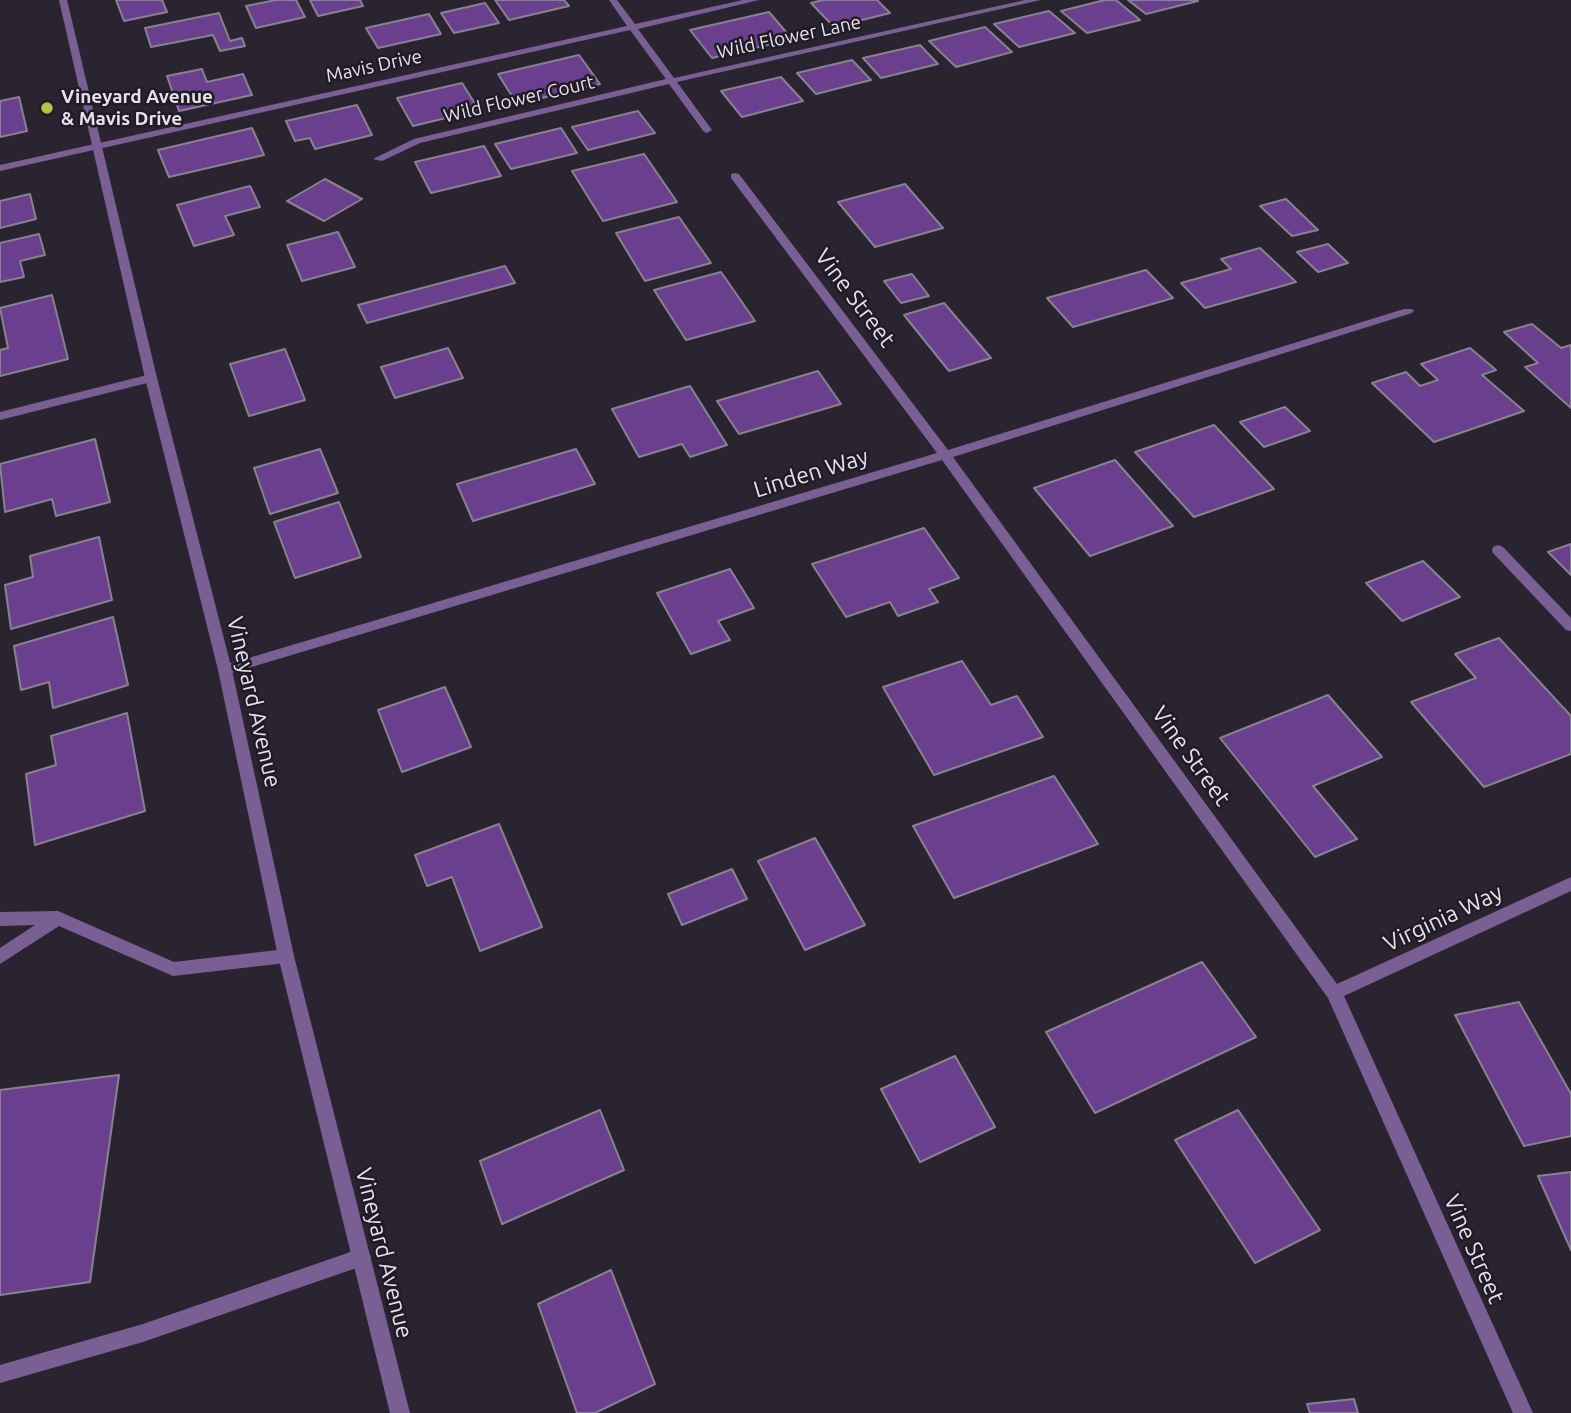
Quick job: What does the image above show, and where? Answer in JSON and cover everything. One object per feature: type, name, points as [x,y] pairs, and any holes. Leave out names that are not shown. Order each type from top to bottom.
[{"type":"street","name":"Vineyard Avenue","points":[[63,0],[151,378],[225,670],[286,956],[400,1413]]},
{"type":"street","points":[[612,0],[707,130]]},
{"type":"street","name":"Mavis Drive","points":[[0,168],[755,0]]},
{"type":"street","name":"Wild Flower Lane","points":[[671,81],[1037,0]]},
{"type":"street","name":"Wild Flower Court","points":[[378,159],[417,141],[671,81]]},
{"type":"street","name":"Vine Street","points":[[735,176],[945,455],[1334,993],[1523,1413]]},
{"type":"street","name":"Linden Way","points":[[225,670],[945,455],[1408,311]]},
{"type":"street","points":[[0,416],[151,378]]},
{"type":"street","points":[[1498,550],[1571,626]]},
{"type":"street","name":"Virginia Way","points":[[1334,993],[1571,884]]},
{"type":"street","points":[[0,919],[58,918],[173,969],[286,956]]},
{"type":"street","points":[[0,957],[58,918]]},
{"type":"street","points":[[0,1374],[143,1333],[362,1257]]},
{"type":"building","points":[[116,0],[162,0],[167,12],[124,21]]},
{"type":"building","points":[[276,0],[296,0],[305,17],[256,28],[246,6]]},
{"type":"building","points":[[310,0],[360,0],[363,6],[318,16]]},
{"type":"building","points":[[495,0],[564,0],[569,6],[509,20]]},
{"type":"building","points":[[823,0],[877,0],[890,13],[834,27],[811,3]]},
{"type":"building","points":[[1105,0],[1116,0],[1140,20],[1087,33],[1061,11]]},
{"type":"building","points":[[1128,0],[1196,0],[1198,1],[1146,14]]},
{"type":"building","points":[[485,3],[499,23],[454,33],[441,13]]},
{"type":"building","points":[[1049,11],[1075,33],[1019,47],[994,24]]},
{"type":"building","points":[[769,12],[792,39],[712,58],[690,30]]},
{"type":"building","points":[[219,13],[230,41],[242,38],[245,46],[220,51],[213,35],[151,47],[145,28]]},
{"type":"building","points":[[429,14],[441,34],[378,48],[366,28]]},
{"type":"building","points":[[985,27],[1012,52],[956,67],[929,41]]},
{"type":"building","points":[[920,45],[938,64],[881,78],[863,58]]},
{"type":"building","points":[[579,55],[600,84],[517,104],[498,74]]},
{"type":"building","points":[[852,60],[871,80],[816,94],[797,73]]},
{"type":"building","points":[[202,69],[207,82],[243,74],[252,95],[179,111],[167,76]]},
{"type":"building","points":[[781,77],[803,101],[742,117],[721,91]]},
{"type":"building","points":[[462,83],[479,110],[413,126],[397,98]]},
{"type":"building","points":[[19,97],[27,131],[0,137],[0,101]]},
{"type":"building","points":[[357,105],[372,135],[315,149],[310,138],[295,141],[286,121]]},
{"type":"building","points":[[638,111],[655,133],[588,150],[572,127]]},
{"type":"building","points":[[252,128],[264,155],[169,177],[158,150]]},
{"type":"building","points":[[561,128],[577,153],[511,169],[495,144]]},
{"type":"building","points":[[484,146],[501,176],[431,193],[415,162]]},
{"type":"building","points":[[644,154],[677,202],[603,221],[572,171]]},
{"type":"building","points":[[325,179],[362,199],[324,221],[287,201]]},
{"type":"building","points":[[905,184],[943,228],[875,247],[838,202]]},
{"type":"building","points":[[250,186],[260,207],[225,216],[234,235],[194,246],[177,205]]},
{"type":"building","points":[[30,194],[36,219],[0,228],[0,201]]},
{"type":"building","points":[[1286,199],[1318,230],[1292,236],[1260,206]]},
{"type":"building","points":[[679,217],[711,263],[645,281],[616,233]]},
{"type":"building","points":[[338,232],[355,267],[302,281],[287,245]]},
{"type":"building","points":[[39,234],[45,255],[20,261],[24,277],[0,282],[0,243]]},
{"type":"building","points":[[1328,244],[1348,263],[1318,272],[1297,252]]},
{"type":"building","points":[[1260,248],[1296,282],[1205,308],[1181,283],[1231,269],[1221,259]]},
{"type":"building","points":[[505,266],[515,283],[367,323],[358,305]]},
{"type":"building","points":[[1146,270],[1173,298],[1073,327],[1047,298]]},
{"type":"building","points":[[721,272],[755,321],[686,340],[654,290]]},
{"type":"building","points":[[912,274],[929,296],[901,303],[884,281]]},
{"type":"building","points":[[52,295],[68,359],[0,376],[0,350],[8,348],[0,308]]},
{"type":"building","points":[[944,303],[991,358],[949,371],[904,315]]},
{"type":"building","points":[[1532,324],[1561,348],[1571,345],[1571,408],[1525,367],[1538,363],[1504,332]]},
{"type":"building","points":[[448,348],[463,378],[395,398],[381,367]]},
{"type":"building","points":[[1470,348],[1496,370],[1482,375],[1524,411],[1434,442],[1372,383],[1406,372],[1420,386],[1438,380],[1421,364]]},
{"type":"building","points":[[285,349],[305,400],[249,416],[230,364]]},
{"type":"building","points":[[818,371],[841,404],[739,434],[717,401]]},
{"type":"building","points":[[690,386],[727,445],[690,457],[682,444],[639,457],[612,409]]},
{"type":"building","points":[[1285,407],[1310,431],[1264,447],[1240,422]]},
{"type":"building","points":[[1214,425],[1274,489],[1194,517],[1135,452]]},
{"type":"building","points":[[95,439],[110,502],[56,516],[52,499],[5,512],[0,464]]},
{"type":"building","points":[[320,449],[338,493],[270,514],[254,468]]},
{"type":"building","points":[[576,449],[595,484],[473,521],[457,484]]},
{"type":"building","points":[[1115,460],[1173,526],[1090,556],[1034,488]]},
{"type":"building","points":[[339,502],[361,557],[295,578],[274,522]]},
{"type":"building","points":[[924,528],[959,578],[929,589],[938,602],[898,616],[890,602],[846,617],[812,564]]},
{"type":"building","points":[[99,537],[112,600],[11,629],[5,585],[33,577],[30,556]]},
{"type":"building","points":[[1571,544],[1571,575],[1548,552]]},
{"type":"building","points":[[1423,561],[1460,597],[1402,621],[1366,583]]},
{"type":"building","points":[[730,569],[754,608],[718,621],[730,640],[691,654],[657,593]]},
{"type":"building","points":[[113,617],[128,685],[53,708],[49,682],[21,690],[14,646]]},
{"type":"building","points":[[1499,638],[1571,716],[1571,754],[1484,787],[1411,702],[1476,678],[1455,654]]},
{"type":"building","points":[[962,661],[991,705],[1017,696],[1043,737],[934,775],[883,687]]},
{"type":"building","points":[[445,687],[471,747],[402,772],[378,710]]},
{"type":"building","points":[[1328,695],[1382,757],[1313,786],[1357,839],[1315,857],[1220,738]]},
{"type":"building","points":[[127,713],[145,811],[35,845],[26,774],[56,765],[51,736]]},
{"type":"building","points":[[1054,776],[1098,844],[954,898],[913,826]]},
{"type":"building","points":[[499,824],[542,927],[480,951],[452,877],[427,886],[415,855]]},
{"type":"building","points":[[815,838],[865,925],[805,950],[758,861]]},
{"type":"building","points":[[732,869],[747,899],[682,925],[668,894]]},
{"type":"building","points":[[1202,962],[1256,1037],[1095,1113],[1046,1032]]},
{"type":"building","points":[[1519,1002],[1571,1094],[1571,1136],[1524,1146],[1455,1015]]},
{"type":"building","points":[[955,1056],[995,1127],[920,1162],[881,1089]]},
{"type":"building","points":[[119,1075],[90,1282],[0,1295],[0,1090]]},
{"type":"building","points":[[600,1110],[624,1170],[502,1224],[480,1161]]},
{"type":"building","points":[[1238,1110],[1320,1230],[1255,1263],[1175,1140]]},
{"type":"building","points":[[1571,1172],[1571,1250],[1538,1176]]},
{"type":"building","points":[[611,1270],[655,1384],[595,1413],[577,1413],[538,1304]]},
{"type":"building","points":[[1354,1399],[1358,1413],[1310,1413],[1307,1404]]},
{"type":"place","name":"Vineyard Avenue & Mavis Drive","points":[[47,108]]}]
